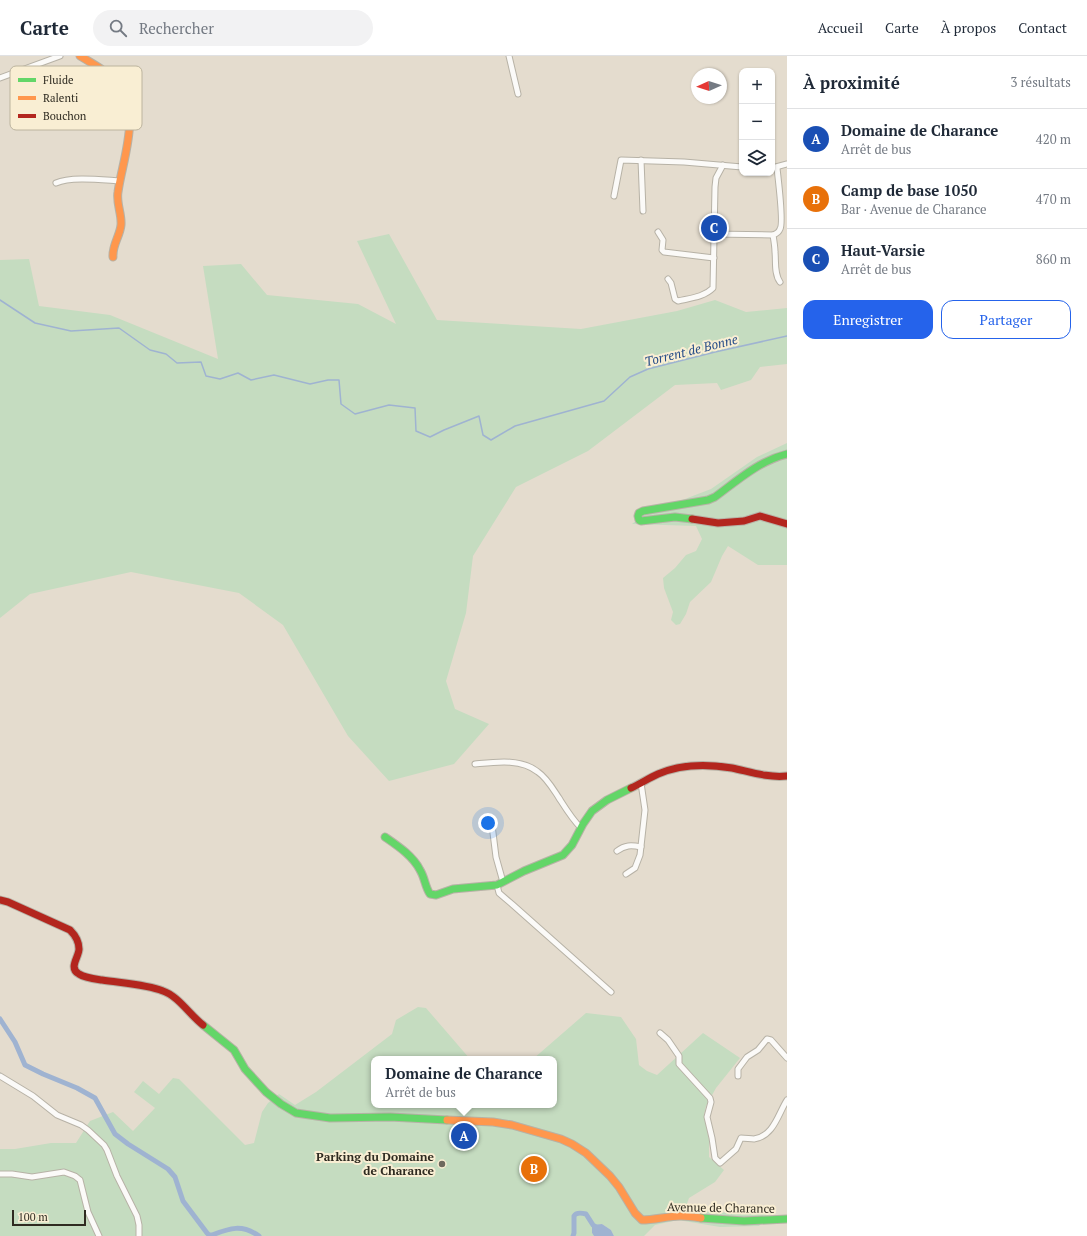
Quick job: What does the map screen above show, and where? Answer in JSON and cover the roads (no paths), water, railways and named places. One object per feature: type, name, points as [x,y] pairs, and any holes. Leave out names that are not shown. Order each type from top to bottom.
[{"type":"street","points":[[33,66],[60,56]]},
{"type":"street","points":[[80,56],[97,66]]},
{"type":"street","points":[[509,56],[518,94]]},
{"type":"street","points":[[0,78],[10,74]]},
{"type":"street","points":[[113,257],[113,247],[119,234],[121,224],[117,194],[129,138],[129,130]]},
{"type":"street","points":[[614,196],[621,160],[684,162],[739,167]]},
{"type":"street","points":[[641,160],[643,211]]},
{"type":"street","points":[[775,168],[787,164]]},
{"type":"street","points":[[668,279],[671,283],[675,299],[678,301],[701,296],[708,293],[713,288],[714,199],[716,178],[723,165]]},
{"type":"street","points":[[713,234],[773,235],[778,233],[781,228],[781,217],[775,175]]},
{"type":"street","points":[[56,183],[62,180],[70,179],[120,181]]},
{"type":"street","points":[[658,232],[663,240],[662,250],[664,252],[714,258]]},
{"type":"street","points":[[773,235],[776,274],[780,282]]},
{"type":"street","points":[[787,454],[774,457],[758,465],[715,497],[708,500],[644,511],[639,513],[638,516],[639,520],[675,517],[718,523],[744,521],[760,516],[787,524]]},
{"type":"street","points":[[475,764],[504,762],[529,766],[543,776],[581,828]]},
{"type":"street","points":[[385,837],[405,852],[421,870],[426,890],[430,894],[436,895],[453,889],[500,884],[524,871],[553,860],[568,852],[581,828],[596,806],[666,770],[697,766],[728,768],[767,776],[787,776]]},
{"type":"street","points":[[626,874],[635,868],[640,855],[645,810],[641,783]]},
{"type":"street","points":[[492,825],[500,884],[499,893],[611,992]]},
{"type":"street","points":[[617,851],[622,847],[631,845],[641,847]]},
{"type":"street","name":"Avenue de Charance","points":[[0,900],[8,902],[70,930],[75,935],[79,944],[74,965],[74,969],[78,974],[93,979],[153,988],[164,991],[173,996],[195,1018],[234,1050],[245,1068],[266,1092],[296,1114],[330,1118],[390,1117],[493,1122],[512,1125],[561,1139],[586,1153],[610,1176],[619,1187],[634,1213],[642,1220],[682,1216],[744,1221],[787,1219]]},
{"type":"street","points":[[660,1033],[668,1040],[679,1056],[680,1064],[710,1098],[711,1102],[707,1117],[715,1158],[720,1163],[736,1149],[742,1138],[758,1138],[770,1131],[787,1100]]},
{"type":"street","points":[[738,1076],[738,1069],[747,1057],[758,1050],[767,1039],[771,1040],[787,1058]]},
{"type":"street","points":[[0,1076],[33,1096],[57,1115],[76,1122],[88,1130],[104,1145],[117,1176],[137,1216],[139,1236]]},
{"type":"street","points":[[0,1174],[32,1177],[64,1172],[75,1176],[80,1180],[88,1212],[99,1236]]},
{"type":"water","points":[[602,1224],[611,1230],[614,1236],[594,1236],[592,1233],[592,1225]]},
{"type":"waterway","name":"Torrent de Bonne","points":[[0,300],[35,323],[71,331],[119,328],[150,350],[166,354],[177,363],[201,362],[206,376],[220,379],[238,373],[251,380],[274,375],[310,384],[328,380],[339,380],[341,404],[355,414],[389,405],[415,408],[416,431],[430,437],[479,416],[483,435],[491,440],[515,426],[604,401],[630,377],[648,369],[787,336]]},
{"type":"waterway","points":[[0,1019],[15,1042],[25,1065],[77,1088],[95,1098],[115,1134],[168,1169],[175,1177],[183,1201],[209,1235],[236,1228],[253,1232],[259,1236]]},
{"type":"waterway","points":[[573,1236],[574,1216],[578,1213],[586,1214],[593,1225],[599,1229]]},
{"type":"place","name":"Haut-Varsie","points":[[714,228]]},
{"type":"place","name":"Domaine de Charance","points":[[464,1136]]},
{"type":"place","name":"Parking du Domaine de Charance","points":[[442,1164]]},
{"type":"place","name":"Camp de base 1050","points":[[534,1169]]}]
